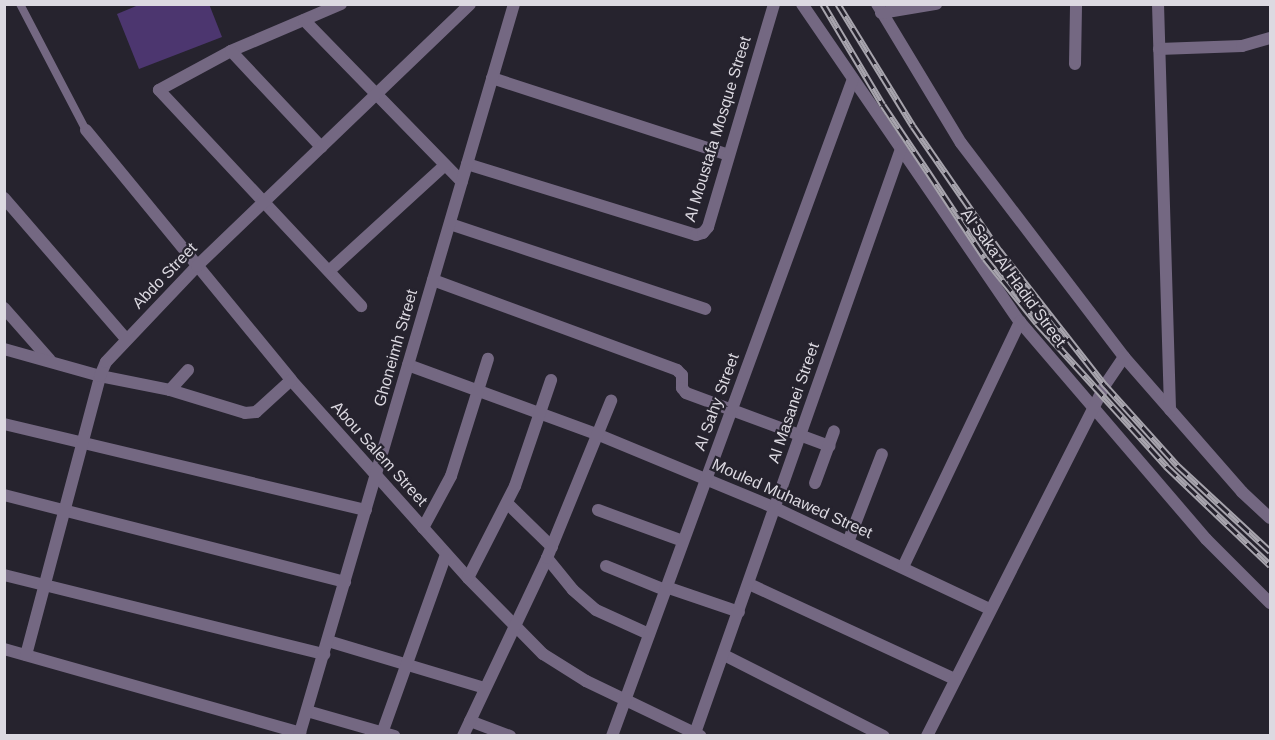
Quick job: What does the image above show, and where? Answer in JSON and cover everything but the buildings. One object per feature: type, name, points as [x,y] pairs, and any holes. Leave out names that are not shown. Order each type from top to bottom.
[{"type":"street","points":[[341,4],[231,51],[159,90],[361,306]]},
{"type":"street","name":"Abdo Street","points":[[26,655],[100,376],[106,362],[197,266],[263,201],[470,4]]},
{"type":"street","name":"Ghoneimh Street","points":[[300,734],[377,478],[514,4]]},
{"type":"street","name":"Al Moustafa Mosque Street","points":[[467,164],[696,235],[708,227],[774,4]]},
{"type":"street","name":"Al Saka Al Hadid Street","points":[[802,4],[1020,322],[1206,539],[1270,603]]},
{"type":"street","points":[[936,4],[879,9],[961,143],[1124,357],[1242,492],[1270,518]]},
{"type":"street","points":[[1075,64],[1076,4]]},
{"type":"street","points":[[1158,4],[1170,410]]},
{"type":"street","points":[[304,20],[462,182]]},
{"type":"street","points":[[1159,49],[1242,46],[1270,38]]},
{"type":"street","points":[[231,51],[321,147]]},
{"type":"street","points":[[492,78],[729,155]]},
{"type":"street","name":"Al Sahy Street","points":[[612,735],[853,80]]},
{"type":"street","name":"Abou Salem Street","points":[[86,130],[291,380],[447,555],[515,626],[559,667],[697,735]]},
{"type":"street","name":"Al Masanei Street","points":[[697,735],[901,149]]},
{"type":"street","points":[[329,272],[445,165]]},
{"type":"street","points":[[4,198],[126,339]]},
{"type":"street","points":[[450,224],[705,309]]},
{"type":"street","points":[[433,280],[677,370],[682,375],[682,388],[686,393],[829,446]]},
{"type":"street","points":[[4,308],[50,360]]},
{"type":"street","points":[[903,567],[1020,322]]},
{"type":"street","points":[[4,350],[50,360],[100,376],[170,390],[251,414],[264,406],[291,380]]},
{"type":"street","points":[[927,735],[1093,409],[1124,357]]},
{"type":"street","points":[[423,528],[451,476],[488,359]]},
{"type":"street","name":"Mouled Muhawed Street","points":[[408,365],[599,435],[775,507],[990,609]]},
{"type":"street","points":[[170,390],[188,370]]},
{"type":"street","points":[[468,578],[507,503],[551,380]]},
{"type":"street","points":[[463,735],[550,552],[611,401]]},
{"type":"street","points":[[4,424],[366,510]]},
{"type":"street","points":[[815,483],[834,430]]},
{"type":"street","points":[[848,542],[882,454]]},
{"type":"street","points":[[4,495],[345,582]]},
{"type":"street","points":[[507,503],[550,552],[573,590],[596,610],[649,634]]},
{"type":"street","points":[[598,510],[683,541]]},
{"type":"street","points":[[307,711],[386,734],[407,664],[447,555]]},
{"type":"street","points":[[606,566],[666,589],[739,612]]},
{"type":"street","points":[[4,574],[324,654]]},
{"type":"street","points":[[748,584],[954,679]]},
{"type":"street","points":[[328,641],[485,688]]},
{"type":"street","points":[[4,649],[300,734]]},
{"type":"street","points":[[724,655],[884,735]]},
{"type":"street","points":[[470,721],[510,735]]},
{"type":"lane","points":[[20,4],[86,130]]},
{"type":"railway","points":[[823,4],[883,105],[985,258],[1037,323],[1166,466],[1270,565]]},
{"type":"railway","points":[[838,4],[913,126],[999,250],[1105,385],[1177,465],[1270,551]]}]
